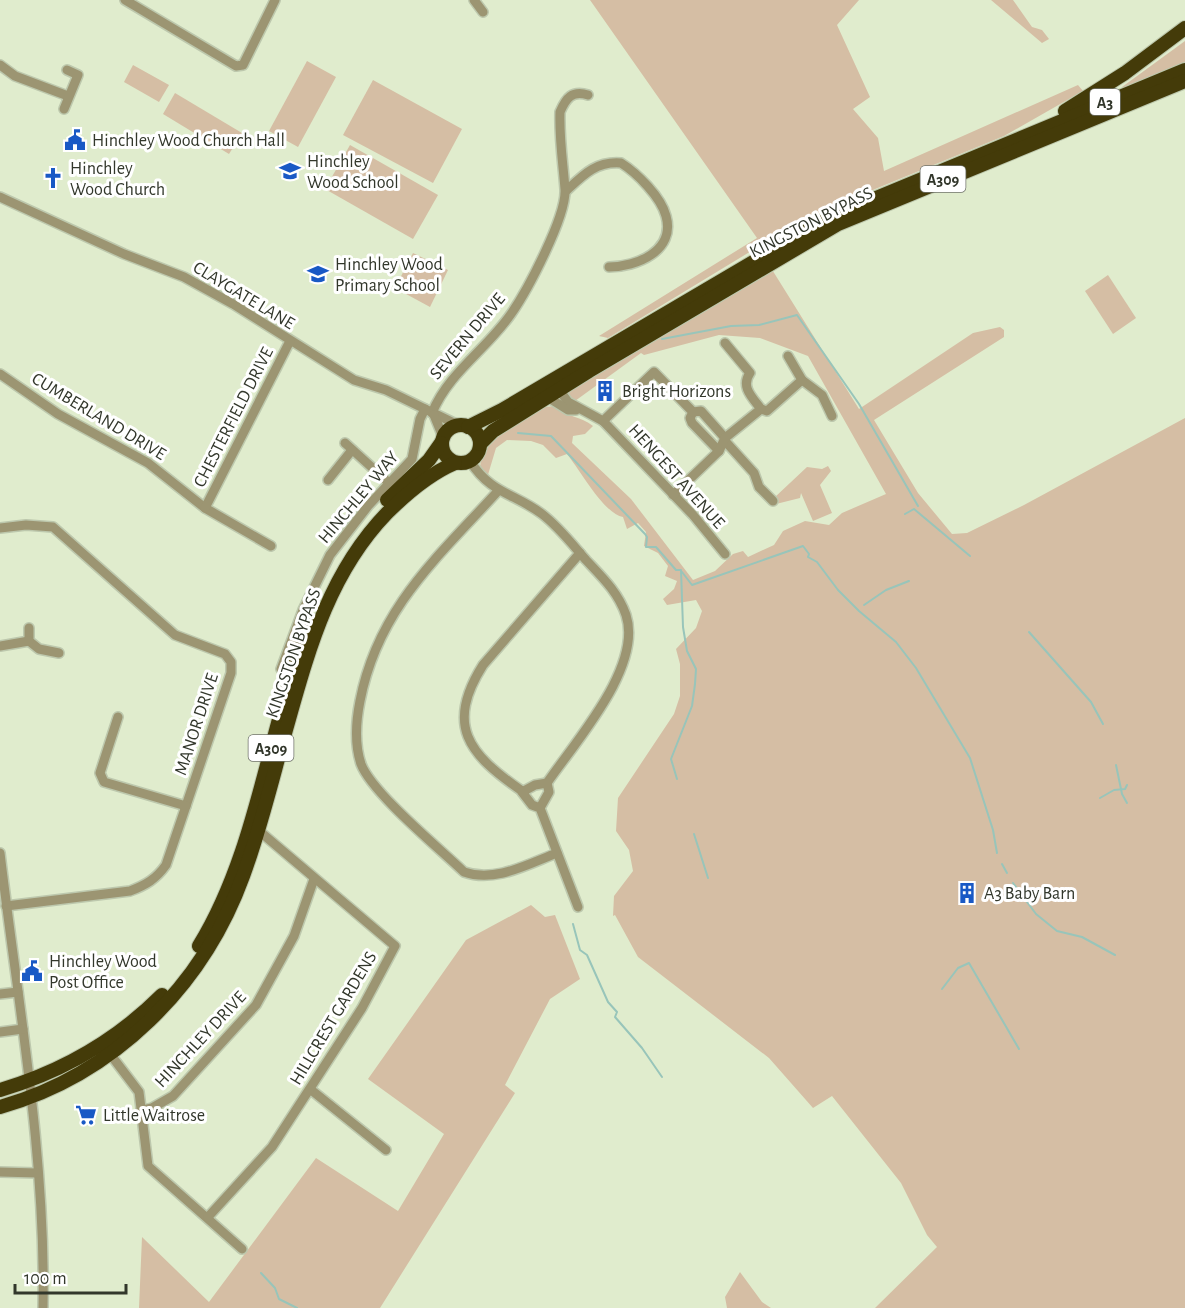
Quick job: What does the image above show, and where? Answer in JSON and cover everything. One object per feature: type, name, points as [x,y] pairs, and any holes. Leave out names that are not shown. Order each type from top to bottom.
[{"type":"highway","name":"A309","points":[[1025,135],[1125,73],[1185,28]]},
{"type":"highway","name":"A3","points":[[1025,135],[1185,70]]},
{"type":"highway","name":"KINGSTON BYPASS","points":[[480,444],[493,431],[710,297],[838,224],[1185,81]]},
{"type":"highway","name":"KINGSTON BYPASS","points":[[463,426],[513,404],[828,218],[1025,135]]},
{"type":"highway","points":[[463,426],[475,432],[480,444],[478,452],[462,462],[444,454],[442,440],[450,429],[463,426]]},
{"type":"highway","name":"KINGSTON BYPASS","points":[[0,1090],[28,1081],[97,1047],[126,1027],[167,990],[205,936],[227,887],[243,843],[291,677],[314,610],[334,570],[359,533],[442,440]]},
{"type":"highway","name":"KINGSTON BYPASS","points":[[0,1107],[79,1076],[110,1056],[154,1016],[196,967],[228,911],[243,876],[309,652],[322,614],[339,578],[375,526],[402,498],[441,469],[462,462]]},
{"type":"highway","points":[[28,1081],[36,1085],[41,1084],[110,1056]]},
{"type":"highway","points":[[0,1096],[24,1092],[30,1097]]},
{"type":"street","points":[[125,0],[236,66],[243,65],[275,0]]},
{"type":"street","points":[[474,0],[483,12]]},
{"type":"street","points":[[0,65],[15,76],[68,96]]},
{"type":"street","points":[[67,70],[88,78]]},
{"type":"street","points":[[64,109],[78,75]]},
{"type":"street","name":"SEVERN DRIVE","points":[[430,412],[447,383],[511,315],[550,239],[566,191],[560,112],[564,100],[572,94],[578,92],[588,95]]},
{"type":"street","points":[[566,191],[593,167],[607,162],[621,163],[629,168],[661,204],[667,217],[664,242],[654,254],[625,267],[609,267]]},
{"type":"street","name":"CLAYGATE LANE","points":[[0,197],[124,254],[184,278],[233,304],[354,380],[386,390],[463,426]]},
{"type":"street","name":"CHESTERFIELD DRIVE","points":[[205,508],[290,341]]},
{"type":"street","points":[[725,343],[750,373],[745,382],[747,390],[761,409],[767,411],[802,380]]},
{"type":"street","points":[[734,353],[742,345]]},
{"type":"street","points":[[788,356],[802,380],[822,395],[832,416]]},
{"type":"street","points":[[603,422],[654,372],[693,412]]},
{"type":"street","name":"CUMBERLAND DRIVE","points":[[0,374],[58,414],[148,463],[205,508],[271,546]]},
{"type":"street","points":[[513,404],[529,399],[554,385],[555,394]]},
{"type":"street","name":"HENGEST AVENUE","points":[[555,394],[603,422],[673,495],[724,554]]},
{"type":"street","points":[[673,495],[719,452],[725,440],[761,409]]},
{"type":"street","points":[[693,412],[700,411],[754,473],[759,487],[773,501]]},
{"type":"street","points":[[430,412],[442,440]]},
{"type":"street","name":"HINCHLEY WAY","points":[[281,669],[303,610],[330,555],[368,506],[412,459],[420,419],[430,412]]},
{"type":"street","points":[[693,412],[690,418],[692,423],[719,452]]},
{"type":"street","points":[[345,443],[389,483]]},
{"type":"street","points":[[328,480],[352,450]]},
{"type":"street","points":[[462,462],[498,491],[540,513],[580,553],[616,594],[626,616],[627,648],[618,678],[611,690],[547,783],[522,791]]},
{"type":"street","points":[[498,491],[426,567],[402,600],[382,635],[363,685],[356,732],[357,748],[369,778],[464,873],[475,876],[493,876],[557,853]]},
{"type":"street","name":"MANOR DRIVE","points":[[0,528],[26,525],[53,527],[175,634],[225,654],[231,662],[231,673],[166,865],[157,877],[145,886],[130,891],[6,906]]},
{"type":"street","points":[[578,907],[540,808],[532,805],[522,791],[507,780],[475,748],[467,735],[462,719],[472,682],[483,665],[580,553]]},
{"type":"street","points":[[29,628],[29,641]]},
{"type":"street","points":[[0,645],[29,641],[39,649],[60,653]]},
{"type":"street","points":[[118,717],[100,773],[104,782],[186,806]]},
{"type":"street","points":[[540,808],[549,792],[547,783]]},
{"type":"street","name":"HILLCREST GARDENS","points":[[208,1218],[272,1147],[362,1008],[394,946],[258,830]]},
{"type":"street","points":[[0,853],[23,1029],[43,1230],[43,1308]]},
{"type":"street","name":"HINCHLEY DRIVE","points":[[142,1110],[153,1108],[173,1096],[256,1005],[294,936],[314,879]]},
{"type":"street","points":[[0,994],[18,992]]},
{"type":"street","points":[[0,1032],[23,1029]]},
{"type":"street","points":[[97,1047],[103,1047],[139,1092],[148,1166],[242,1249]]},
{"type":"street","points":[[310,1089],[386,1150]]},
{"type":"street","points":[[0,1172],[37,1173]]},
{"type":"shaded area","points":[[590,0],[859,0],[837,25],[870,97],[853,109],[878,138],[884,171],[1078,85],[1083,91],[1004,136],[846,201],[771,239],[608,338],[599,336],[757,238]]},
{"type":"shaded area","points":[[991,0],[1013,0],[1032,27],[1042,30],[1049,39],[1042,43]]},
{"type":"shaded area","points":[[1185,41],[1185,64],[1126,88],[1122,87]]},
{"type":"shaded area","points":[[307,61],[336,77],[298,147],[269,131]]},
{"type":"shaded area","points":[[133,65],[169,85],[159,102],[124,82]]},
{"type":"shaded area","points":[[373,80],[462,129],[433,183],[343,135]]},
{"type":"shaded area","points":[[175,93],[242,133],[229,154],[163,114]]},
{"type":"shaded area","points":[[350,145],[438,195],[413,239],[325,189]]},
{"type":"shaded area","points":[[413,253],[448,270],[430,307],[395,288]]},
{"type":"shaded area","points":[[771,268],[859,409],[973,333],[1000,327],[1004,330],[1004,337],[874,420],[918,493],[952,534],[967,533],[1024,505],[1185,418],[1185,1308],[875,1308],[937,1247],[927,1235],[901,1183],[832,1096],[813,1108],[769,1058],[638,957],[615,915],[613,916],[614,896],[633,871],[629,850],[616,831],[618,798],[674,714],[680,696],[680,664],[676,649],[696,628],[702,611],[696,600],[667,605],[663,599],[674,589],[677,581],[665,576],[668,566],[658,553],[644,546],[646,532],[638,523],[627,529],[623,517],[600,500],[567,454],[556,458],[543,445],[531,441],[507,440],[496,448],[487,478],[480,471],[482,458],[494,438],[545,407],[554,406],[584,420],[593,426],[585,434],[573,436],[572,443],[631,499],[693,580],[715,571],[733,554],[743,551],[748,557],[774,545],[783,531],[805,521],[829,525],[842,513],[886,494],[808,356],[760,338],[719,335],[644,355],[641,353],[575,401],[568,394],[571,389]]},
{"type":"shaded area","points":[[1108,275],[1136,318],[1113,334],[1085,291]]},
{"type":"shaded area","points":[[828,466],[831,471],[820,485],[832,513],[813,521],[801,493],[800,498],[776,504],[774,498],[807,467],[822,469]]},
{"type":"shaded area","points":[[531,905],[545,917],[555,915],[580,979],[550,999],[505,1085],[515,1093],[380,1308],[139,1308],[142,1237],[209,1302],[316,1158],[398,1211],[444,1134],[368,1079],[466,940]]},
{"type":"shaded area","points":[[740,1272],[762,1302],[771,1308],[727,1308],[725,1297]]},
{"type":"waterway","points":[[662,339],[731,326],[759,325],[797,315],[859,404],[918,506]]},
{"type":"waterway","points":[[518,433],[551,436],[645,534],[646,547],[656,547],[676,570],[681,570],[683,627],[687,651],[696,669],[692,706],[671,759],[677,779]]},
{"type":"waterway","points":[[905,514],[914,509],[970,556]]},
{"type":"waterway","points":[[682,572],[692,585],[803,546],[809,554],[808,557],[817,562],[838,590],[896,642],[916,668],[970,758],[993,830],[997,853]]},
{"type":"waterway","points":[[864,605],[886,590],[909,581]]},
{"type":"waterway","points":[[1029,632],[1091,702],[1103,724]]},
{"type":"waterway","points":[[1116,765],[1122,794],[1127,803]]},
{"type":"waterway","points":[[1100,798],[1114,790],[1125,789],[1127,785]]},
{"type":"waterway","points":[[694,834],[708,878]]},
{"type":"waterway","points":[[1002,864],[1007,873]]},
{"type":"waterway","points":[[1013,883],[1036,914],[1057,931],[1082,937],[1115,955]]},
{"type":"waterway","points":[[573,924],[580,950],[587,955],[608,1002],[617,1012],[615,1017],[642,1048],[662,1077]]},
{"type":"waterway","points":[[942,989],[958,968],[969,963],[1019,1049]]},
{"type":"waterway","points":[[261,1273],[275,1288],[279,1299],[297,1308]]},
{"type":"place","name":"Hinchley Wood Church Hall","points":[[75,140]]},
{"type":"place","name":"Hinchley Wood School","points":[[290,171]]},
{"type":"place","name":"Hinchley Wood Church","points":[[53,178]]},
{"type":"place","name":"Hinchley Wood Primary School","points":[[318,274]]},
{"type":"place","name":"Bright Horizons","points":[[605,391]]},
{"type":"place","name":"A3 Baby Barn","points":[[967,893]]},
{"type":"place","name":"Hinchley Wood Post Office","points":[[32,971]]},
{"type":"place","name":"Little Waitrose","points":[[86,1115]]}]
